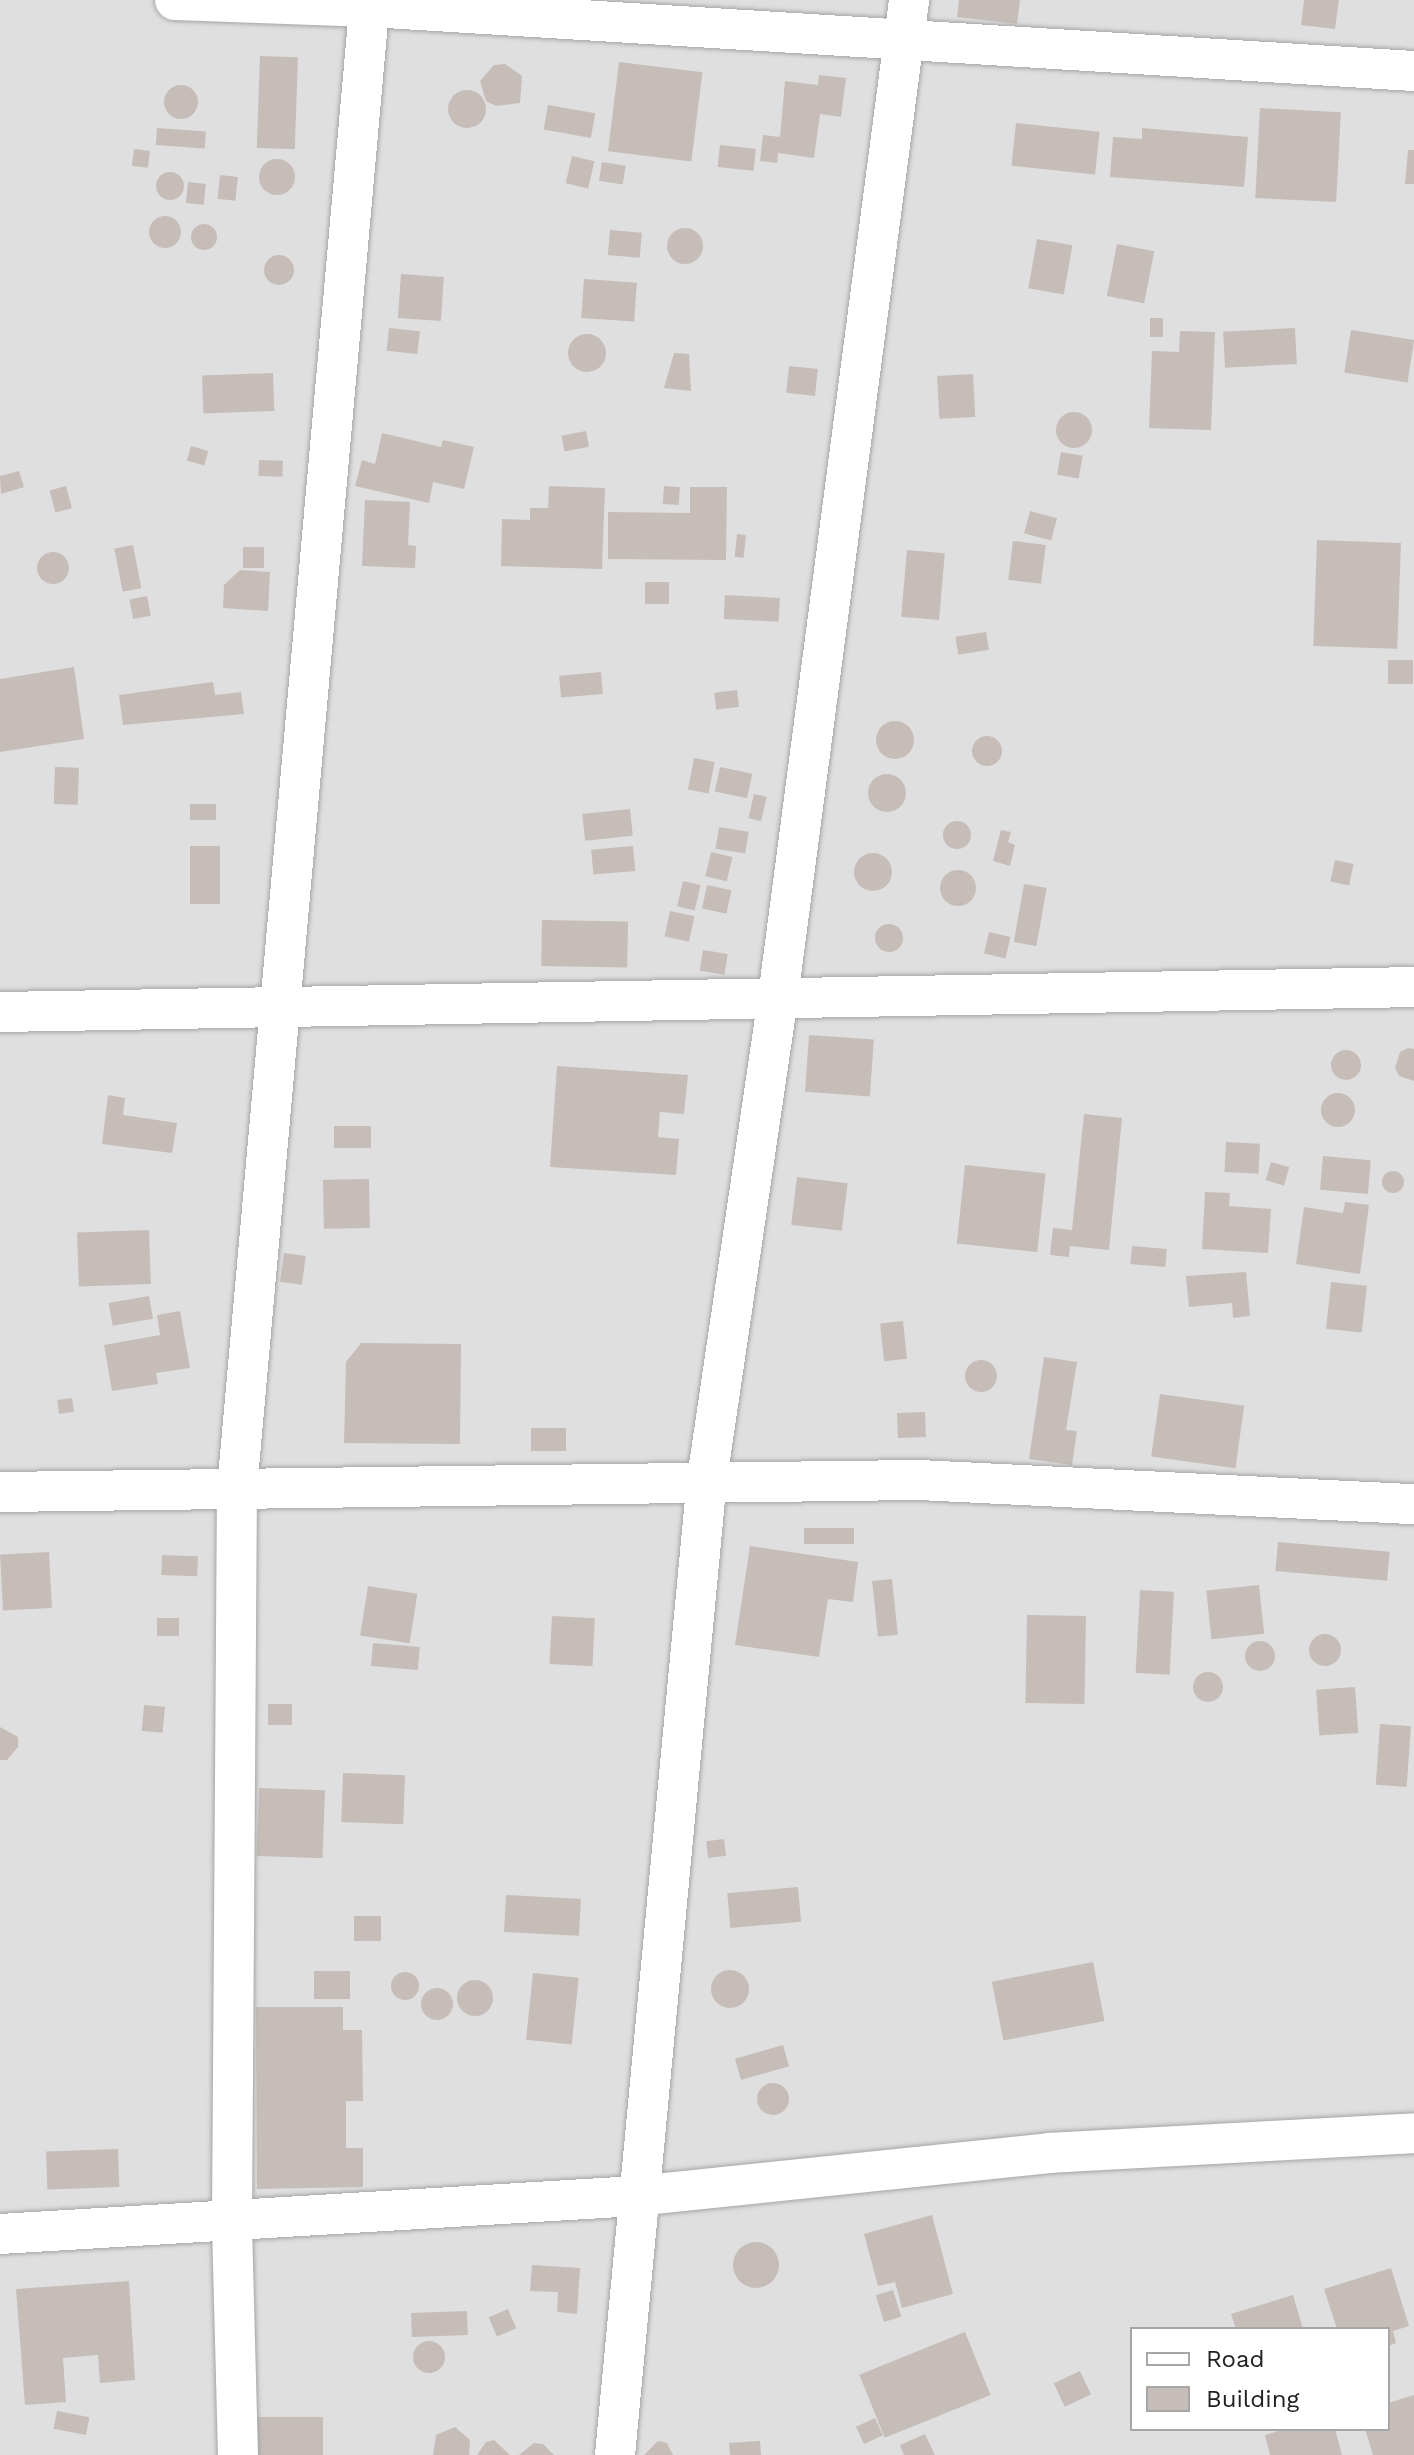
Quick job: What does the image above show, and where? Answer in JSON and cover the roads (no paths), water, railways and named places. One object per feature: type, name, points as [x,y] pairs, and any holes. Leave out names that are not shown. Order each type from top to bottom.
[{"type":"street","points":[[175,0],[370,3],[902,41],[1414,71]]},
{"type":"street","points":[[615,2455],[635,2196],[707,1479],[778,997],[909,0]]},
{"type":"street","points":[[238,2455],[232,2220],[237,1489],[370,3]]},
{"type":"street","points":[[0,1012],[280,1003],[1414,987]]},
{"type":"street","points":[[0,1492],[707,1479],[919,1480],[1414,1504]]},
{"type":"street","points":[[0,2234],[635,2196],[1049,2153],[1414,2133]]}]
